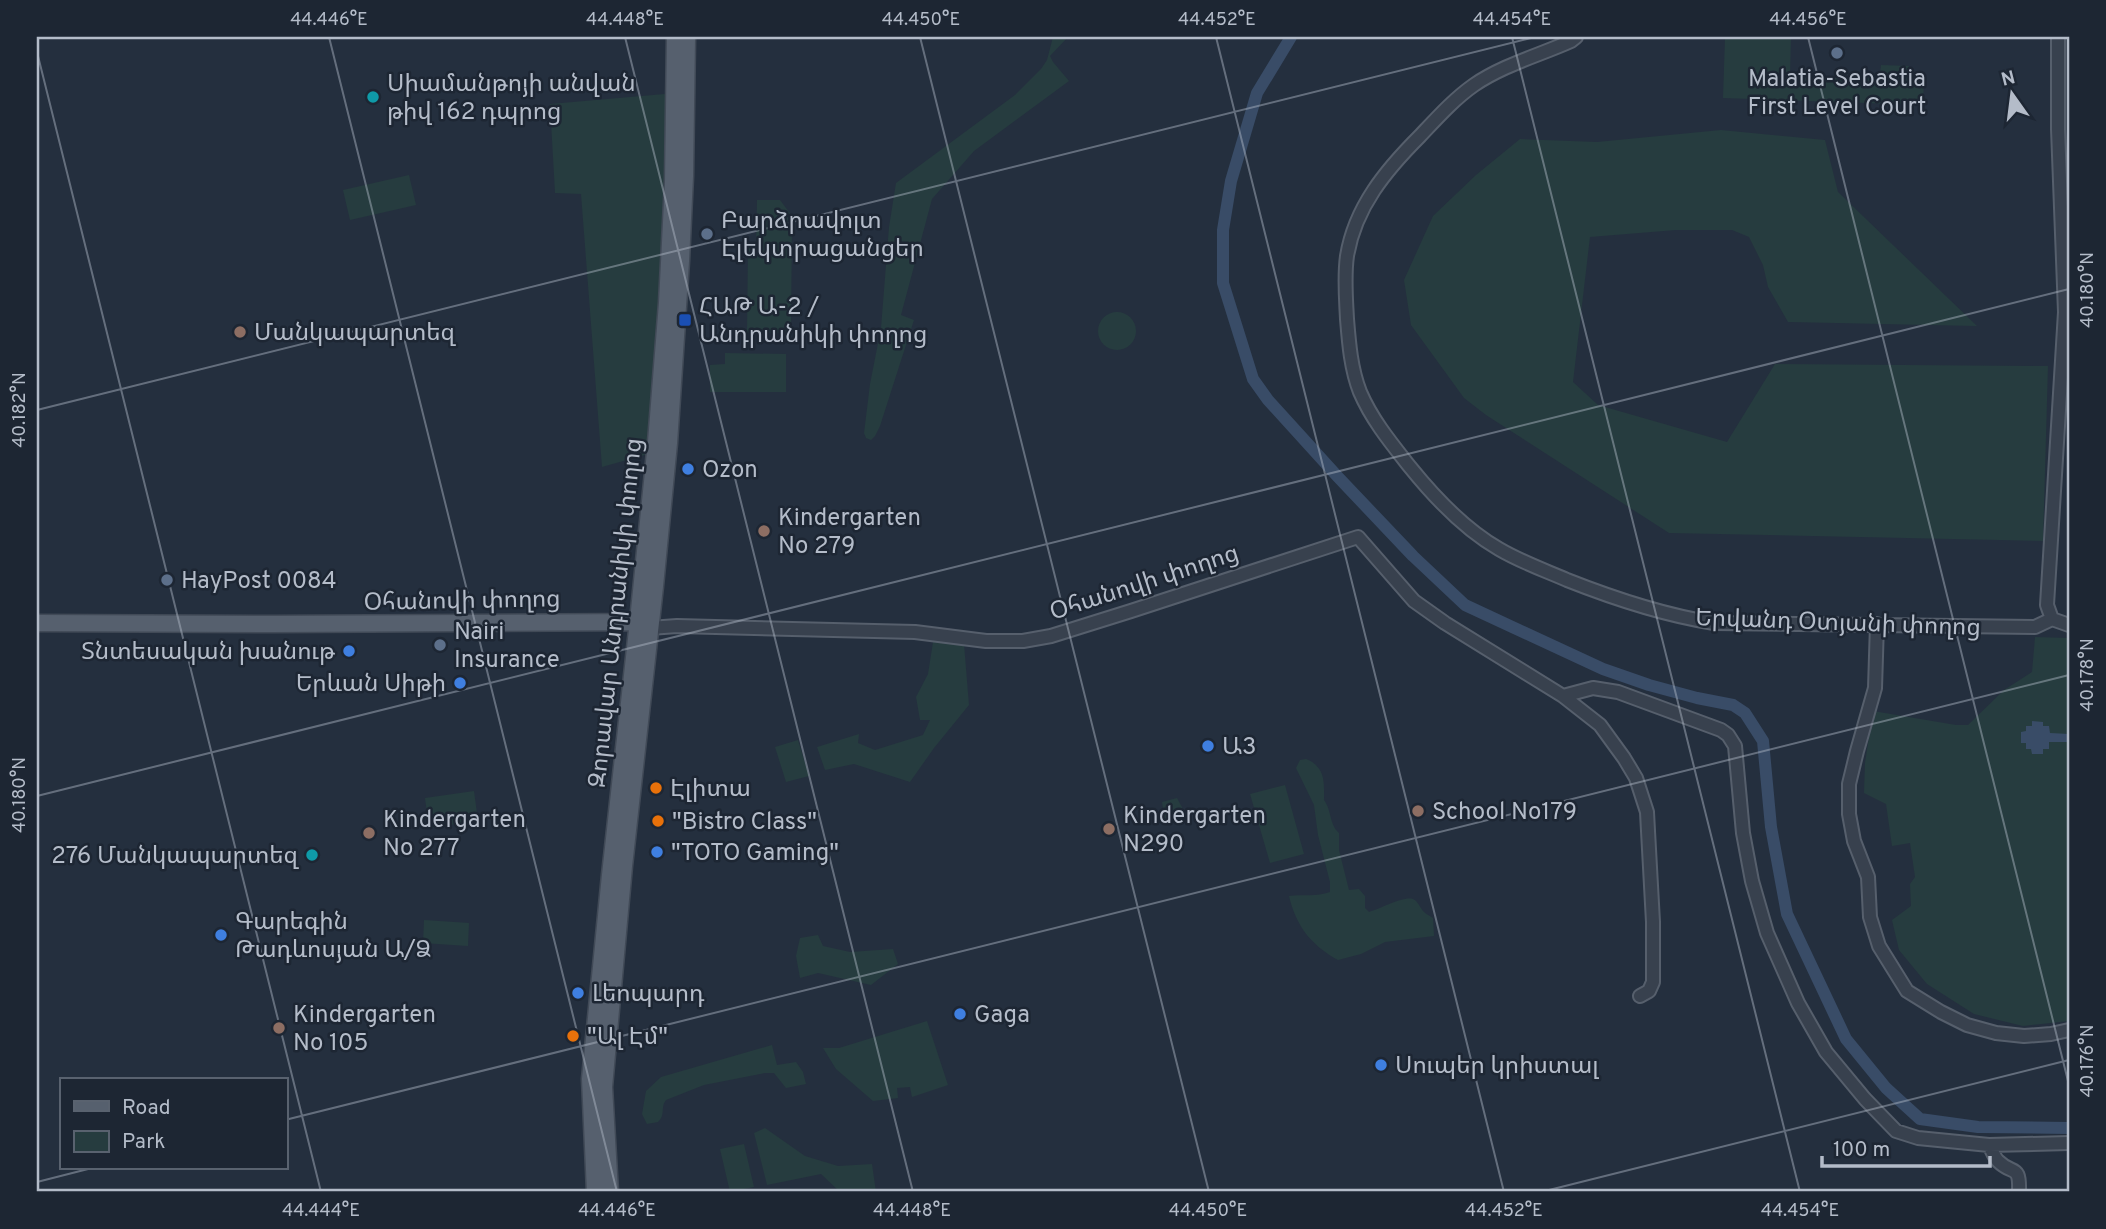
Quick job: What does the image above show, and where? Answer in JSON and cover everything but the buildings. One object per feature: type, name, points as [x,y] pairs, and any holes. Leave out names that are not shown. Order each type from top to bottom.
[{"type":"main road","name":"Զորավար Անդրանիկի փողոց","points":[[675,37],[681,82]]},
{"type":"main road","name":"Զորավար Անդրանիկի փողոց","points":[[610,1192],[605,1081],[662,443],[669,341],[670,253],[681,82],[687,37]]},
{"type":"main road","name":"Օհանովի փողոց","points":[[37,623],[644,625]]},
{"type":"main road","name":"Զորավար Անդրանիկի փողոց","points":[[595,1192],[590,1079],[610,875],[644,625]]},
{"type":"main road","name":"Օհանովի փողոց","points":[[37,629],[262,632],[644,625]]},
{"type":"street","name":"Երվանդ Օտյանի փողոց","points":[[1576,37],[1476,84],[1453,102],[1392,163],[1370,195],[1355,225],[1347,256],[1345,284],[1352,364],[1360,391],[1374,420],[1427,488],[1461,522],[1498,549],[1619,601],[1700,621],[2035,627],[2052,619]]},
{"type":"street","points":[[2058,37],[2064,312],[2047,605],[2052,619],[2069,625]]},
{"type":"street","name":"Օհանովի փողոց","points":[[644,625],[915,632],[986,641],[1023,641],[1051,636],[1358,537],[1414,601],[1563,696],[1600,724],[1636,778],[1647,812],[1653,922],[1653,982],[1649,991],[1640,996]]},
{"type":"street","points":[[1877,624],[1875,688],[1849,784],[1849,814],[1854,841],[1868,877],[1870,916],[1879,946],[1907,990],[1967,1025],[2024,1037],[2069,1030]]},
{"type":"street","points":[[1563,696],[1593,688],[1618,692],[1692,718],[1728,735],[1735,746],[1743,833],[1761,918],[1776,956],[1798,1003],[1826,1052],[1896,1131],[1918,1138],[1989,1145],[2069,1143]]},
{"type":"street","points":[[1989,1145],[1998,1162],[2018,1173],[2019,1192]]},
{"type":"green space","points":[[1053,37],[1068,37],[1050,56],[1069,81],[974,151],[932,199],[901,315],[914,320],[880,426],[871,440],[866,438],[864,433],[881,328],[889,227],[896,183],[1015,95],[1047,60]]},
{"type":"green space","points":[[1725,37],[1791,37],[1790,76],[1861,79],[1862,73],[1880,74],[1881,65],[1909,66],[1908,75],[1924,76],[1923,105],[1723,98]]},
{"type":"green space","points":[[676,93],[648,454],[602,467],[581,194],[555,193],[550,104]]},
{"type":"green space","points":[[1721,130],[1825,140],[1838,192],[1977,326],[1788,322],[1768,287],[1763,265],[1749,237],[1732,230],[1676,230],[1590,237],[1573,382],[1598,405],[1727,442],[1775,364],[2048,366],[2043,541],[1669,533],[1464,398],[1411,325],[1404,280],[1433,216],[1476,175],[1520,139],[1597,142]]},
{"type":"green space","points":[[409,175],[416,205],[350,220],[343,190]]},
{"type":"green space","points":[[757,200],[780,200],[792,216],[791,333],[747,333],[748,248],[756,248]]},
{"type":"green space","points":[[1117,312],[1131,317],[1136,331],[1131,345],[1117,350],[1103,345],[1098,331],[1103,317]]},
{"type":"green space","points":[[725,353],[786,354],[786,392],[710,392],[710,365],[725,364]]},
{"type":"green space","points":[[2035,637],[2069,638],[2069,1021],[2023,1026],[1974,1014],[1927,984],[1899,950],[1892,920],[1911,906],[1910,884],[1915,877],[1910,843],[1892,846],[1886,804],[1864,793],[1865,763],[1873,711],[1968,725],[2004,690],[2032,672]]},
{"type":"green space","points":[[933,642],[964,644],[969,705],[910,782],[854,764],[825,770],[817,747],[859,734],[858,743],[875,750],[923,735],[930,720],[920,720],[916,697],[928,674]]},
{"type":"green space","points":[[798,740],[809,776],[786,782],[775,747]]},
{"type":"green space","points":[[1306,759],[1317,766],[1322,776],[1324,800],[1339,833],[1339,850],[1349,890],[1359,889],[1365,896],[1365,908],[1369,912],[1398,901],[1413,899],[1433,918],[1434,936],[1385,942],[1361,954],[1338,960],[1306,934],[1296,917],[1289,896],[1330,892],[1330,882],[1318,835],[1314,805],[1296,768],[1300,760]]},
{"type":"green space","points":[[1285,785],[1304,854],[1270,863],[1250,794]]},
{"type":"green space","points":[[474,791],[478,821],[429,828],[425,798]]},
{"type":"green space","points":[[1177,798],[1185,820],[1181,823],[1173,819],[1165,823],[1162,802]]},
{"type":"green space","points":[[424,920],[469,923],[468,946],[423,943]]},
{"type":"green space","points":[[818,935],[823,946],[850,952],[893,949],[898,964],[871,985],[818,973],[800,978],[796,956],[800,938]]},
{"type":"green space","points":[[927,1021],[948,1085],[912,1097],[910,1087],[897,1088],[898,1098],[873,1101],[836,1069],[823,1048],[839,1048]]},
{"type":"green space","points":[[772,1045],[777,1065],[796,1062],[803,1072],[806,1084],[786,1088],[774,1073],[765,1073],[704,1085],[666,1100],[658,1122],[647,1124],[642,1114],[646,1091],[661,1077]]},
{"type":"green space","points":[[765,1128],[805,1156],[838,1166],[872,1164],[876,1192],[840,1192],[821,1174],[767,1185],[754,1133]]},
{"type":"green space","points":[[744,1144],[754,1187],[730,1192],[720,1149]]},
{"type":"water","points":[[2032,721],[2043,722],[2043,726],[2049,726],[2050,733],[2069,734],[2069,742],[2049,742],[2049,749],[2043,749],[2043,754],[2032,754],[2031,749],[2026,749],[2026,743],[2021,743],[2021,732],[2026,731],[2026,726],[2032,726]]},
{"type":"waterway","points":[[1291,37],[1257,93],[1231,181],[1223,230],[1223,283],[1253,379],[1268,400],[1338,477],[1413,556],[1465,605],[1603,669],[1649,685],[1733,705],[1745,713],[1763,741],[1771,827],[1787,914],[1846,1039],[1886,1088],[1920,1119],[1978,1127],[2069,1128]]},
{"type":"place","name":"Malatia-Sebastia First Level Court","points":[[1837,53]]},
{"type":"place","name":"Սիամանթոյի անվան թիվ 162 դպրոց","points":[[373,97]]},
{"type":"place","name":"Բարձրավոլտ Էլեկտրացանցեր","points":[[707,234]]},
{"type":"place","name":"ՀԱԹ Ա-2 / Անդրանիկի փողոց","points":[[685,320]]},
{"type":"place","name":"Մանկապարտեզ","points":[[240,332]]},
{"type":"place","name":"Ozon","points":[[688,469]]},
{"type":"place","name":"Kindergarten No 279","points":[[764,531]]},
{"type":"place","name":"HayPost 0084","points":[[167,580]]},
{"type":"place","name":"Nairi Insurance","points":[[440,645]]},
{"type":"place","name":"Տնտեսական խանութ","points":[[349,651]]},
{"type":"place","name":"Երևան Սիթի","points":[[460,683]]},
{"type":"place","name":"Ա3","points":[[1208,746]]},
{"type":"place","name":"Էլիտա","points":[[656,788]]},
{"type":"place","name":"School No179","points":[[1418,811]]},
{"type":"place","name":"\"Bistro Class\"","points":[[658,821]]},
{"type":"place","name":"Kindergarten N290","points":[[1109,829]]},
{"type":"place","name":"Kindergarten No 277","points":[[369,833]]},
{"type":"place","name":"\"TOTO Gaming\"","points":[[657,852]]},
{"type":"place","name":"276 Մանկապարտեզ","points":[[312,855]]},
{"type":"place","name":"Գարեգին Թադևոսյան Ա/Ձ","points":[[221,935]]},
{"type":"place","name":"Լեոպարդ","points":[[578,993]]},
{"type":"place","name":"Gaga","points":[[960,1014]]},
{"type":"place","name":"Kindergarten No 105","points":[[279,1028]]},
{"type":"place","name":"\"Ալ Էմ\"","points":[[573,1036]]},
{"type":"place","name":"Սուպեր կրիստալ","points":[[1381,1065]]}]
